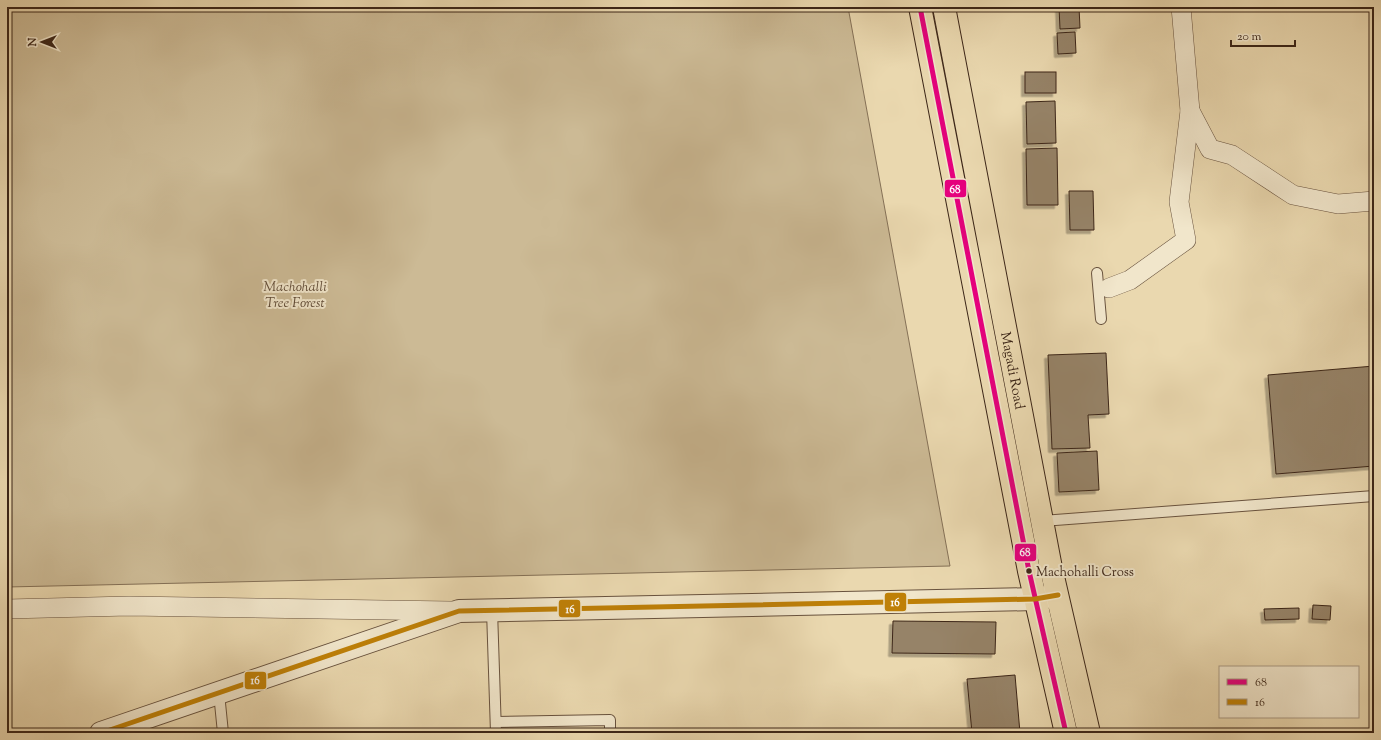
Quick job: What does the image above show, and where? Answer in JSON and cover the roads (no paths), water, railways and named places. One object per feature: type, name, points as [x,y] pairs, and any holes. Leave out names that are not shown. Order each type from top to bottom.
[{"type":"main road","name":"Magadi Road","points":[[920,7],[1035,599],[1066,733]]},
{"type":"main road","name":"Magadi Road","points":[[944,7],[1042,521],[1089,733]]},
{"type":"street","points":[[1103,289],[1130,280],[1186,240],[1179,202],[1190,110],[1182,7]]},
{"type":"street","points":[[1190,110],[1210,149],[1232,155],[1293,195],[1338,204],[1374,201]]},
{"type":"street","points":[[7,609],[129,606],[459,611],[1035,599],[1058,595]]},
{"type":"street","points":[[101,733],[459,611]]},
{"type":"lane","points":[[1097,273],[1103,289],[1101,319]]},
{"type":"lane","points":[[1042,521],[1374,496]]},
{"type":"lane","points":[[492,610],[496,733]]},
{"type":"lane","points":[[219,693],[223,733]]},
{"type":"lane","points":[[496,722],[610,720],[610,733]]},
{"type":"place","name":"Machohalli Cross","points":[[1029,571]]},
{"type":"park label","name":"Machohalli Tree Forest","points":[[295,294]]}]
